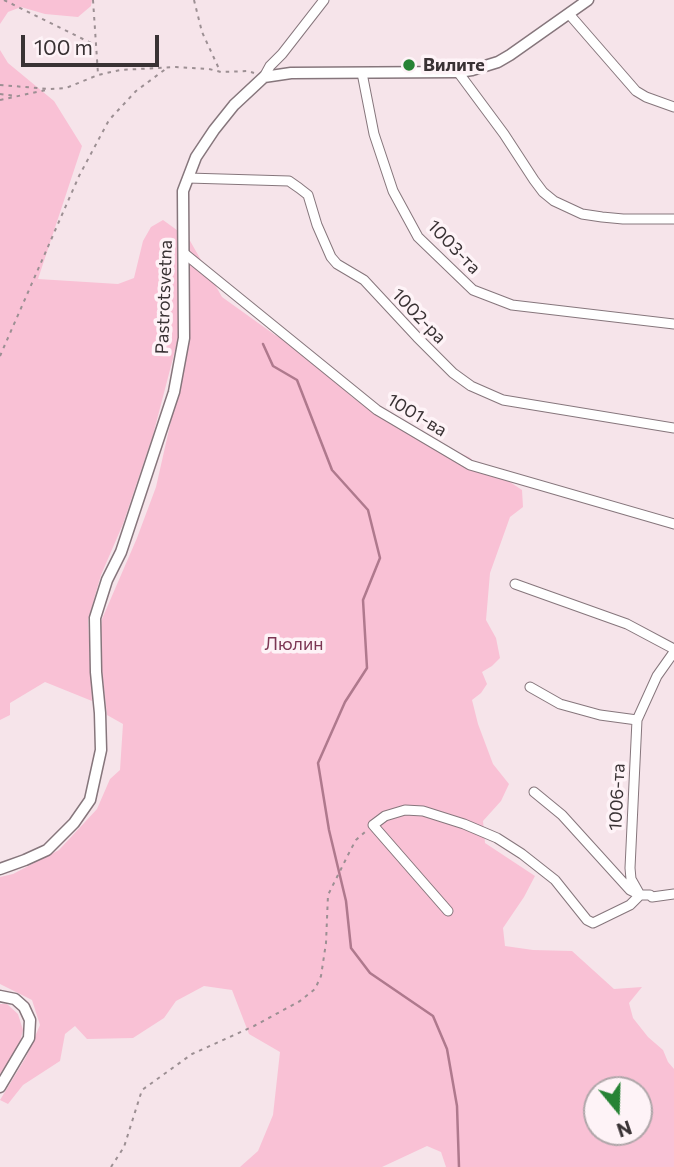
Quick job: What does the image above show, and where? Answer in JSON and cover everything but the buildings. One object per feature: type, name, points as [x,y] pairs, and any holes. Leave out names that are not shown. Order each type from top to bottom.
[{"type":"street","points":[[264,77],[324,0]]},
{"type":"street","points":[[264,77],[291,73],[472,70],[498,62],[510,55],[588,0]]},
{"type":"street","points":[[569,14],[636,91],[674,107]]},
{"type":"street","points":[[458,72],[534,180],[554,201],[582,214],[623,219],[674,219]]},
{"type":"street","name":"1003-та","points":[[362,73],[374,134],[393,191],[418,237],[473,290],[512,305],[674,324]]},
{"type":"street","name":"Pastrotsvetna","points":[[0,869],[47,850],[74,823],[90,800],[101,750],[95,618],[107,580],[125,541],[174,392],[184,338],[183,191],[196,157],[214,130],[234,105],[264,77]]},
{"type":"street","name":"1002-ра","points":[[188,178],[289,181],[299,188],[308,195],[317,225],[331,257],[337,264],[364,280],[453,373],[471,386],[503,400],[674,428]]},
{"type":"street","name":"1001-ва","points":[[185,254],[377,410],[470,465],[674,524]]},
{"type":"street","points":[[515,584],[627,624],[674,650]]},
{"type":"street","name":"1006-та","points":[[640,895],[631,879],[630,868],[637,720],[657,677],[674,650]]},
{"type":"street","points":[[530,687],[560,704],[600,715],[637,720]]},
{"type":"street","points":[[534,792],[562,815],[630,890],[652,897],[674,894]]},
{"type":"street","points":[[448,911],[373,825],[385,816],[405,810],[424,811],[497,838],[555,880],[587,920],[593,923],[630,905],[640,895]]},
{"type":"street","points":[[0,996],[15,999],[24,1007],[30,1020],[29,1038],[0,1087]]},
{"type":"path","points":[[4,0],[94,45]]},
{"type":"path","points":[[93,0],[98,75]]},
{"type":"path","points":[[194,0],[202,32],[220,72]]},
{"type":"path","points":[[0,356],[79,176],[109,120],[136,91],[167,68]]},
{"type":"path","points":[[0,85],[66,88],[120,69],[198,68],[220,72],[248,71],[264,77]]},
{"type":"path","points":[[0,100],[50,89]]},
{"type":"path","points":[[0,94],[18,96]]},
{"type":"path","points":[[111,1167],[124,1147],[142,1090],[192,1054],[254,1026],[300,1001],[315,989],[321,976],[326,943],[328,895],[351,849],[373,825]]},
{"type":"green space","points":[[0,0],[92,0],[91,6],[78,17],[45,14],[21,7],[8,12],[0,24]]},
{"type":"green space","points":[[0,50],[8,63],[54,101],[82,146],[38,279],[118,284],[134,278],[143,241],[151,227],[163,220],[181,233],[178,339],[153,435],[123,524],[101,575],[88,620],[92,701],[45,682],[10,703],[10,715],[0,720]]},
{"type":"green space","name":"Люлин","points":[[189,239],[222,297],[275,335],[306,351],[352,397],[396,427],[469,457],[490,476],[507,480],[522,490],[523,507],[510,517],[490,573],[486,620],[496,638],[500,658],[482,672],[487,684],[472,700],[493,764],[509,784],[501,801],[483,821],[485,843],[535,876],[503,928],[505,946],[572,951],[614,989],[642,987],[629,1003],[633,1018],[663,1050],[674,1069],[674,1167],[446,1167],[441,1152],[427,1146],[382,1167],[240,1167],[258,1151],[273,1115],[280,1052],[249,1034],[232,990],[204,986],[176,1001],[164,1018],[133,1038],[87,1039],[75,1026],[65,1034],[60,1061],[23,1085],[8,1104],[0,1100],[26,1057],[40,1025],[32,1000],[0,984],[0,877],[13,874],[59,850],[97,809],[110,779],[120,770],[123,724],[107,715],[99,643],[102,619],[156,487],[187,350]]},
{"type":"green space","points":[[0,1004],[7,1004],[18,1014],[23,1030],[19,1046],[0,1074]]},
{"type":"waterway","points":[[263,344],[273,366],[297,380],[332,470],[368,510],[380,558],[363,600],[367,668],[345,702],[318,763],[329,830],[346,901],[351,948],[370,973],[433,1016],[447,1049],[457,1106],[459,1167]]},
{"type":"place","name":"Вилите","points":[[409,65]]}]
